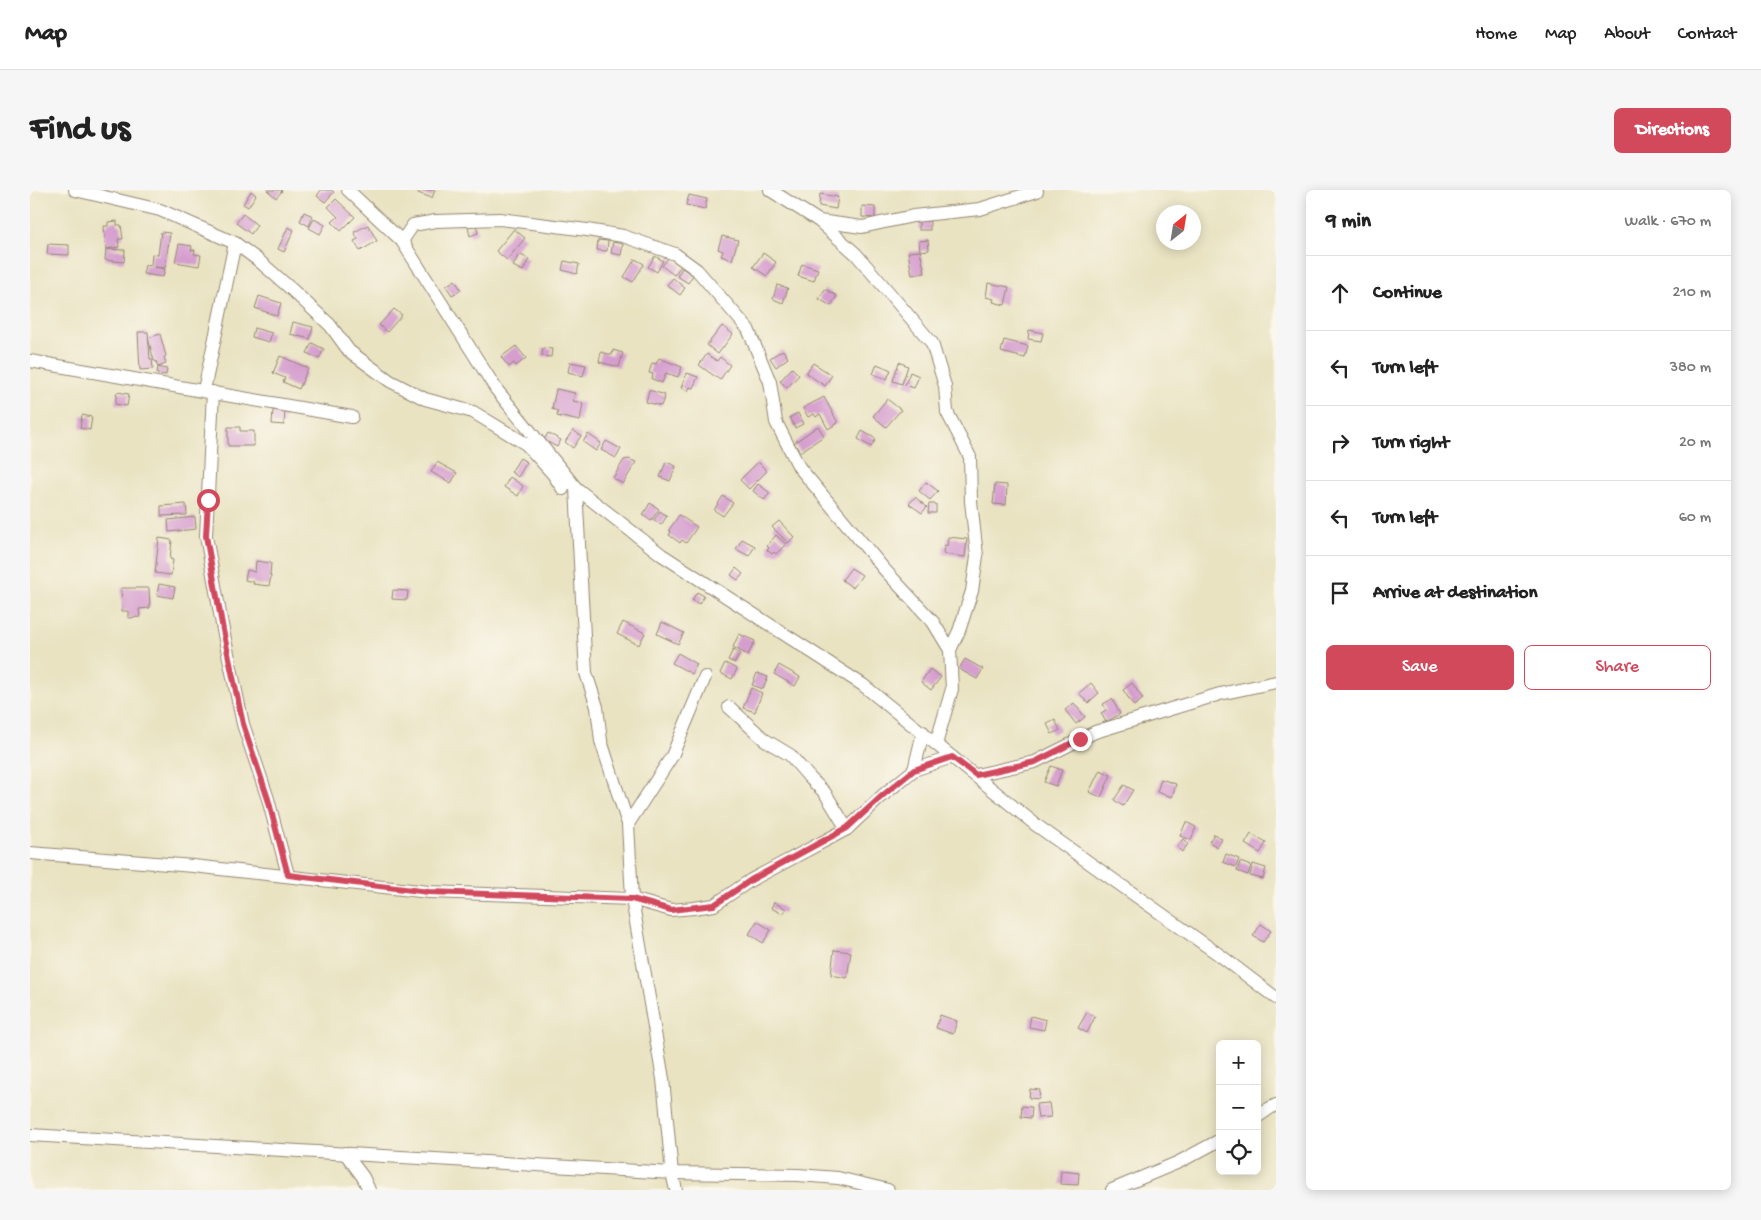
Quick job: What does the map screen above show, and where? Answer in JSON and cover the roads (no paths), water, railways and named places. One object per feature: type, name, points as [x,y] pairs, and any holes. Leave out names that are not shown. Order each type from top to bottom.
[{"type":"street","points":[[75,190],[160,210],[235,243],[258,260],[330,325],[349,351],[390,381],[425,399],[473,412],[526,444],[569,488],[662,555],[863,686],[1036,824],[1221,956],[1247,978],[1276,998]]},
{"type":"street","points":[[348,190],[402,240],[496,389],[569,488],[586,673],[597,707],[601,741],[628,824],[632,899],[663,1079],[672,1173],[676,1190]]},
{"type":"street","points":[[770,190],[819,221],[856,254],[932,344],[946,386],[946,412],[970,457],[970,501],[977,556],[972,592],[959,632],[950,650]]},
{"type":"street","points":[[819,221],[862,227],[913,216],[980,209],[1037,191]]},
{"type":"street","points":[[402,240],[413,226],[436,220],[500,219],[623,236],[675,254],[697,270],[748,330],[770,382],[776,422],[799,467],[884,570],[933,622],[950,650],[952,689],[936,744]]},
{"type":"street","points":[[235,243],[209,391],[206,536],[243,724],[268,799],[288,875]]},
{"type":"street","points":[[30,361],[352,417]]},
{"type":"street","points":[[628,824],[672,756],[705,677]]},
{"type":"street","points":[[976,775],[1035,762],[1095,732],[1220,694],[1276,682]]},
{"type":"street","points":[[729,707],[765,740],[790,756],[825,792],[847,828]]},
{"type":"street","points":[[914,770],[923,732]]},
{"type":"street","points":[[30,853],[288,875],[429,892],[632,899],[671,910],[714,905],[751,880],[847,828],[914,770],[952,757]]},
{"type":"street","points":[[1261,1114],[1276,1105]]},
{"type":"street","points":[[30,1134],[672,1173],[798,1175],[838,1178],[888,1190]]},
{"type":"street","points":[[1112,1190],[1179,1162],[1216,1142]]},
{"type":"street","points":[[345,1153],[363,1177],[369,1190]]}]
